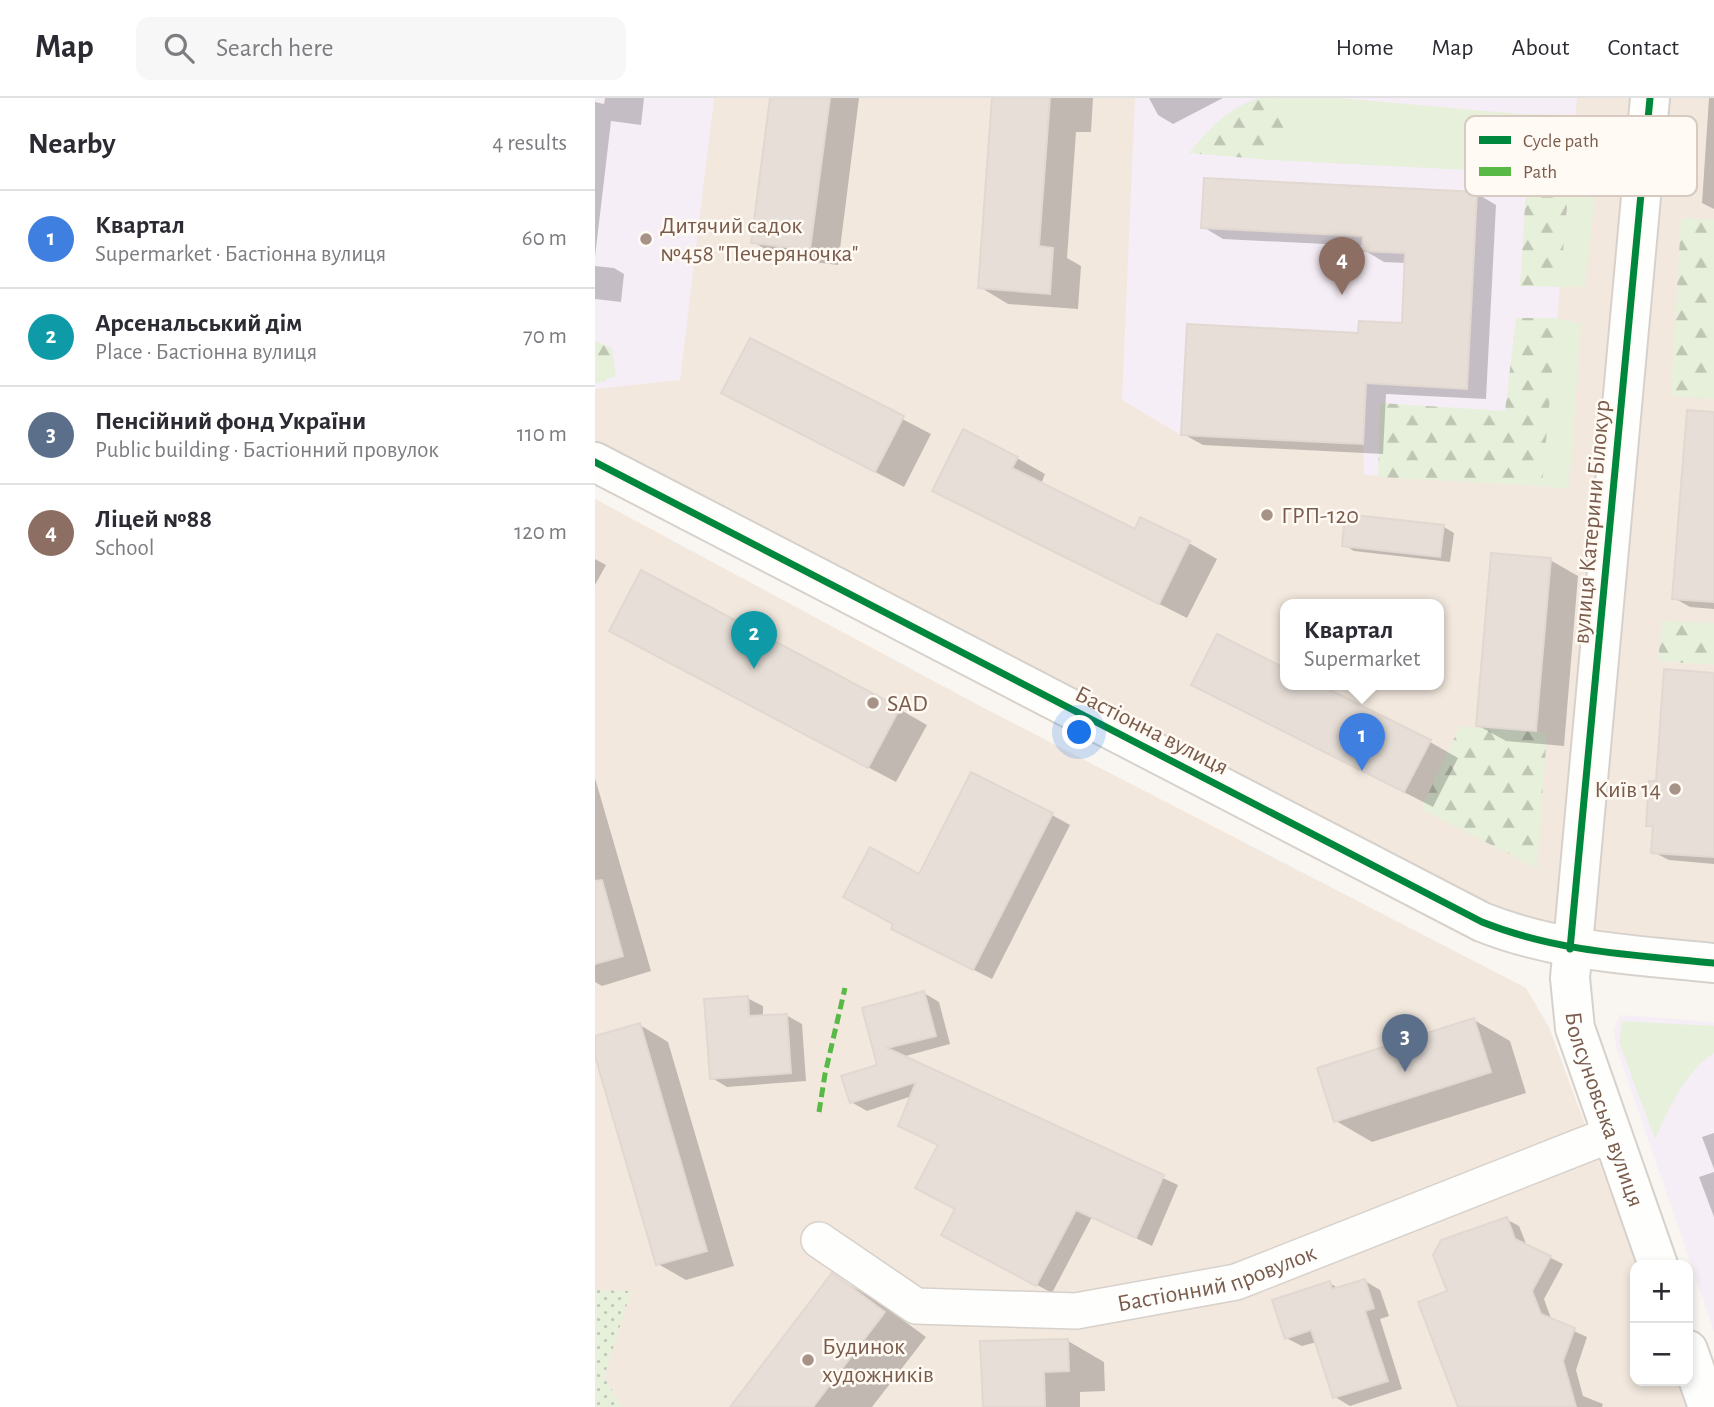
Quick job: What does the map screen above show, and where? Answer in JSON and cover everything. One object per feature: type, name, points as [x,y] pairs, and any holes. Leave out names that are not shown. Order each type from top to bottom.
[{"type":"street","name":"вулиця Катерини Білокур","points":[[1648,116],[1650,98]]},
{"type":"street","name":"вулиця Катерини Білокур","points":[[1570,949],[1641,196]]},
{"type":"street","name":"Бастіонна вулиця","points":[[595,462],[1482,922],[1521,938],[1570,949],[1714,963]]},
{"type":"street","name":"Болсуновська вулиця","points":[[1570,949],[1574,1028],[1656,1260]]},
{"type":"street","name":"Бастіонний провулок","points":[[819,1240],[916,1306],[1076,1311],[1236,1282],[1612,1134]]},
{"type":"street","points":[[1693,1364],[1708,1407]]},
{"type":"shaded area","points":[[595,98],[1714,98],[1714,942],[1600,932],[1536,921],[1467,893],[595,441]]},
{"type":"shaded area","name":"Дитячий садок №458 \"Печеряночка\"","points":[[595,98],[714,98],[680,380],[595,389]]},
{"type":"shaded area","points":[[1135,98],[1577,98],[1575,116],[1465,116],[1465,196],[1568,196],[1542,486],[1364,475],[1363,444],[1181,435],[1122,400]]},
{"type":"shaded area","points":[[595,499],[982,707],[1526,988],[1549,1027],[1635,1260],[1630,1260],[1630,1386],[1682,1386],[1689,1407],[622,1407],[604,1377],[630,1292],[595,1290]]},
{"type":"shaded area","points":[[1620,1015],[1714,1022],[1714,1331],[1693,1270],[1693,1260],[1690,1260],[1616,1046],[1614,1030]]},
{"type":"green space","points":[[1260,98],[1278,98],[1279,117],[1289,139],[1271,160],[1189,153],[1212,127],[1229,113]]},
{"type":"green space","points":[[1278,98],[1339,98],[1522,116],[1465,116],[1465,170],[1271,160],[1289,139],[1279,117]]},
{"type":"green space","points":[[1520,114],[1575,115],[1575,116]]},
{"type":"green space","points":[[1526,196],[1568,196],[1560,287],[1520,286]]},
{"type":"green space","points":[[1568,196],[1595,196],[1585,286],[1560,287]]},
{"type":"green space","points":[[1681,218],[1714,220],[1714,399],[1671,396]]},
{"type":"green space","points":[[1516,318],[1557,318],[1542,486],[1378,477],[1380,403],[1505,411]]},
{"type":"green space","points":[[1557,318],[1581,324],[1569,489],[1542,486]]},
{"type":"green space","points":[[595,341],[612,348],[616,376],[595,384]]},
{"type":"green space","points":[[1662,621],[1714,623],[1714,665],[1658,661]]},
{"type":"green space","points":[[1460,726],[1547,733],[1537,868],[1421,809]]},
{"type":"green space","points":[[1622,1021],[1714,1026],[1714,1053],[1686,1080],[1655,1139],[1619,1042]]},
{"type":"green space","points":[[595,1290],[631,1291],[604,1377],[622,1407],[595,1407]]},
{"type":"building","points":[[770,98],[830,98],[810,250],[751,243]]},
{"type":"building","points":[[992,98],[1050,98],[1039,246],[1053,248],[1050,294],[978,288]]},
{"type":"building","points":[[1204,178],[1465,191],[1465,196],[1477,196],[1467,389],[1366,383],[1363,444],[1181,435],[1187,324],[1358,333],[1359,321],[1402,323],[1405,253],[1362,251],[1363,236],[1201,228]]},
{"type":"building","points":[[750,338],[904,416],[875,472],[721,393]]},
{"type":"building","points":[[1687,410],[1714,412],[1714,602],[1672,599]]},
{"type":"building","points":[[963,429],[1018,457],[1012,468],[1135,529],[1140,517],[1190,541],[1159,604],[932,491]]},
{"type":"building","points":[[1345,514],[1444,525],[1440,557],[1342,546]]},
{"type":"building","points":[[1491,553],[1551,558],[1536,731],[1476,726]]},
{"type":"building","points":[[641,570],[900,708],[868,768],[609,631]]},
{"type":"building","points":[[1217,634],[1280,666],[1280,690],[1330,690],[1431,740],[1404,792],[1191,685]]},
{"type":"building","points":[[1664,669],[1714,673],[1714,857],[1651,853],[1653,826],[1646,826],[1649,781],[1656,781]]},
{"type":"building","points":[[971,772],[1053,813],[973,970],[891,929],[893,924],[843,897],[870,847],[919,874]]},
{"type":"building","points":[[602,880],[623,956],[595,964],[595,881]]},
{"type":"building","points":[[924,991],[936,1036],[887,1048],[1164,1175],[1136,1238],[1076,1210],[1036,1286],[941,1235],[955,1209],[915,1188],[938,1145],[898,1126],[916,1082],[850,1103],[841,1076],[877,1065],[862,1008]]},
{"type":"building","points":[[748,996],[749,1016],[787,1014],[791,1073],[710,1079],[704,999]]},
{"type":"building","points":[[1474,1018],[1491,1072],[1334,1122],[1317,1068]]},
{"type":"building","points":[[640,1023],[707,1251],[656,1265],[595,1056],[595,1036]]},
{"type":"building","points":[[1507,1217],[1515,1239],[1551,1256],[1532,1291],[1541,1314],[1575,1328],[1563,1361],[1576,1407],[1458,1407],[1418,1302],[1447,1291],[1433,1255],[1441,1240]]},
{"type":"building","name":"Будинок художників","points":[[832,1273],[885,1312],[813,1407],[730,1407]]},
{"type":"building","points":[[1365,1279],[1374,1308],[1365,1311],[1388,1381],[1333,1398],[1311,1330],[1285,1339],[1272,1300],[1330,1281],[1332,1289]]},
{"type":"building","points":[[1068,1339],[1069,1371],[1044,1372],[1045,1407],[983,1407],[980,1341]]},
{"type":"marked path","points":[[819,1112],[845,988]]},
{"type":"cycle path","points":[[1648,116],[1650,98]]},
{"type":"cycle path","points":[[1570,949],[1641,196]]},
{"type":"cycle path","points":[[595,462],[1482,922],[1567,946],[1714,963]]},
{"type":"place","name":"Дитячий садок №458 \"Печеряночка\"","points":[[646,239]]},
{"type":"place","name":"Ліцей №88","points":[[1342,295]]},
{"type":"place","name":"ГРП-120","points":[[1267,515]]},
{"type":"place","name":"Арсенальський дім","points":[[754,669]]},
{"type":"place","name":"SAD","points":[[873,703]]},
{"type":"place","name":"Квартал","points":[[1362,771]]},
{"type":"place","name":"Київ 14","points":[[1675,789]]},
{"type":"place","name":"Пенсійний фонд України","points":[[1405,1072]]},
{"type":"place","name":"Будинок художників","points":[[808,1360]]}]
